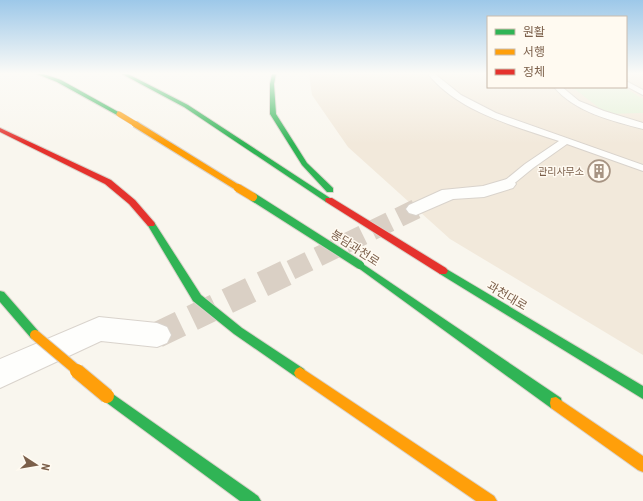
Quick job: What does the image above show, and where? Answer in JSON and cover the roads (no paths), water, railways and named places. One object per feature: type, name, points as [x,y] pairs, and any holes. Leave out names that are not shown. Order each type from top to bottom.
[{"type":"highway","name":"봉담과천로","points":[[89,97],[208,168],[360,265],[643,465]]},
{"type":"highway","points":[[169,97],[186,106],[358,219]]},
{"type":"highway","points":[[273,97],[274,114],[304,164],[358,219]]},
{"type":"highway","points":[[0,130],[108,182],[132,202],[151,224],[197,298],[238,331],[489,501]]},
{"type":"highway","name":"과천대로","points":[[358,219],[643,393]]},
{"type":"highway","points":[[0,295],[35,334],[107,396],[253,501]]},
{"type":"street","points":[[416,209],[449,194],[484,191],[507,184]]},
{"type":"street","points":[[0,374],[99,329],[157,335]]},
{"type":"lane","points":[[462,97],[497,115],[643,168]]},
{"type":"lane","points":[[570,97],[576,103],[601,113],[643,126]]},
{"type":"lane","points":[[507,184],[529,166],[566,140]]},
{"type":"tunnel","points":[[291,270],[416,209]]},
{"type":"tunnel","points":[[157,335],[294,269]]},
{"type":"place","name":"관리사무소","points":[[599,171]]}]
